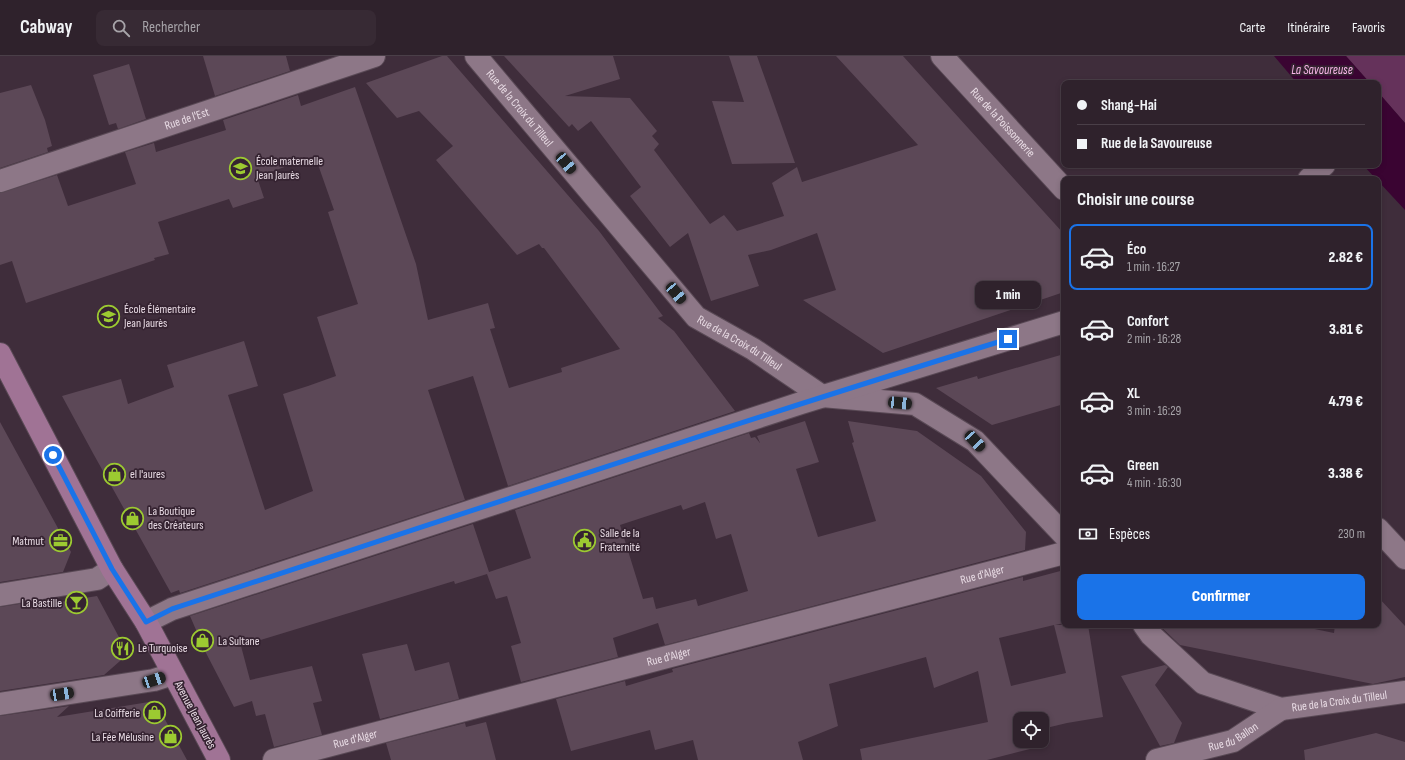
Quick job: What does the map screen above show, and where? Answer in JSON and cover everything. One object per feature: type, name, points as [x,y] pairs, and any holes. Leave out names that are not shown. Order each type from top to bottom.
[{"type":"main road","name":"Avenue Jean Jaurès","points":[[0,354],[112,569],[146,622],[219,760]]},
{"type":"street","name":"Rue de l'Est","points":[[0,181],[374,56]]},
{"type":"street","name":"Rue de la Croix du Tilleul","points":[[476,56],[696,317],[753,349],[822,396],[915,404],[975,441],[1061,532]]},
{"type":"street","name":"Rue de la Poissonnerie","points":[[942,56],[1061,186]]},
{"type":"street","points":[[1312,176],[1321,168]]},
{"type":"street","points":[[146,622],[172,609],[822,396],[1061,323]]},
{"type":"street","points":[[1381,532],[1405,558]]},
{"type":"street","name":"Rue d'Alger","points":[[274,760],[1061,554]]},
{"type":"street","points":[[0,595],[97,579],[112,569]]},
{"type":"street","name":"Rue de la Croix du Tilleul","points":[[1146,628],[1151,635],[1203,683],[1280,709],[1400,693]]},
{"type":"street","points":[[0,704],[154,680],[173,674]]},
{"type":"street","name":"Rue du Ballon","points":[[1157,760],[1233,741],[1280,709]]},
{"type":"shaded area","points":[[1346,56],[1405,56],[1405,123],[1381,95],[1381,80],[1367,80]]},
{"type":"water","name":"La Savoureuse","points":[[1274,56],[1346,56],[1367,80],[1294,80]]},
{"type":"water","name":"La Savoureuse","points":[[1381,95],[1405,123],[1405,210],[1381,184],[1381,176],[1373,176],[1366,168],[1381,168]]},
{"type":"building","points":[[203,56],[286,56],[290,71],[215,96]]},
{"type":"building","points":[[442,56],[447,56],[599,231],[663,316],[658,318],[674,331],[735,411],[508,486],[473,376],[428,390],[465,500],[180,593],[179,590],[171,593],[62,396],[121,379],[128,404],[174,387],[167,365],[244,341],[258,386],[228,395],[265,510],[313,491],[283,394],[336,376],[317,317],[358,304],[328,212],[334,210],[315,156],[257,177],[264,198],[233,208],[229,199],[158,222],[169,254],[26,303],[12,261],[0,265],[0,193],[57,175],[68,206],[136,184],[125,152],[154,143],[156,152],[226,130],[223,120],[298,95],[301,106],[355,87],[416,264],[428,320],[488,303],[495,328],[490,329],[509,388],[562,372],[561,368],[620,349],[544,248],[542,248],[539,244],[517,255],[436,160],[453,146],[419,111],[397,118],[366,83]]},
{"type":"building","points":[[504,56],[613,56],[620,79],[565,96],[630,98],[657,131],[652,136],[659,144],[654,150],[710,224],[724,215],[737,231],[784,216],[772,183],[797,167],[802,182],[918,145],[836,56],[903,56],[1061,231],[1061,293],[883,353],[803,300],[836,290],[817,233],[771,250],[748,255],[759,286],[711,301],[688,233],[670,247],[630,196],[641,187],[591,121],[578,131],[572,124],[569,127]]},
{"type":"building","points":[[729,56],[757,56],[795,163],[732,164],[712,101],[744,102]]},
{"type":"building","points":[[129,64],[146,119],[118,129],[116,123],[109,125],[93,75]]},
{"type":"building","points":[[31,85],[45,120],[52,146],[47,148],[48,152],[0,168],[0,93]]},
{"type":"building","points":[[1061,355],[1061,405],[992,425],[936,388],[977,376],[978,379]]},
{"type":"building","points":[[805,421],[819,462],[796,469],[818,537],[876,521],[852,443],[854,442],[848,421],[917,431],[981,476],[1026,532],[1025,550],[665,645],[658,623],[613,638],[618,657],[521,682],[511,646],[521,643],[507,596],[496,599],[487,574],[455,584],[454,581],[241,646],[250,680],[312,666],[322,701],[313,703],[322,735],[274,747],[265,714],[256,716],[252,701],[234,707],[206,653],[190,616],[473,524],[489,572],[531,558],[515,510],[749,433],[751,438],[755,437],[760,443],[757,436]],"holes":[[[705,502],[716,539],[731,534],[748,591],[698,606],[696,599],[656,609],[653,597],[643,599],[620,525],[681,505],[683,510]]]},
{"type":"building","points":[[0,422],[71,552],[63,572],[0,582]]},
{"type":"building","points":[[1061,571],[1061,624],[1055,625],[1061,625],[1061,628],[1088,628],[1103,717],[1049,727],[1049,712],[1013,712],[1013,748],[1034,748],[987,760],[862,760],[860,749],[988,722],[978,671],[934,688],[926,657],[829,684],[838,726],[798,742],[803,760],[698,760],[693,740],[655,750],[650,730],[571,751],[556,699],[625,681],[626,686],[673,672],[672,669],[1023,577],[1023,581]],"holes":[[[1054,625],[1066,673],[1011,686],[999,638]]]},
{"type":"building","points":[[97,596],[128,654],[104,675],[0,691],[0,607],[50,599],[48,604]]},
{"type":"building","points":[[1381,600],[1405,626],[1405,677],[1373,684],[1180,645],[1162,628],[1310,628],[1334,633],[1335,628],[1381,628]]},
{"type":"building","points":[[407,644],[415,671],[449,662],[459,699],[380,719],[362,654]]},
{"type":"building","points":[[1165,665],[1168,667],[1155,685],[1182,723],[1174,743],[1160,746],[1121,676]]},
{"type":"building","points":[[155,701],[187,760],[0,760],[0,716],[69,706],[57,717]]},
{"type":"building","points":[[486,722],[496,760],[391,760],[386,743],[465,723],[466,727]]},
{"type":"building","points":[[1376,733],[1405,742],[1405,760],[1305,760],[1304,750]]},
{"type":"place","name":"École maternelle Jean Jaurès","points":[[240,168]]},
{"type":"place","name":"École Élémentaire Jean Jaurès","points":[[108,316]]},
{"type":"place","name":"el l'aures","points":[[115,474]]},
{"type":"place","name":"La Boutique des Créateurs","points":[[132,518]]},
{"type":"place","name":"Salle de la Fraternité","points":[[584,540]]},
{"type":"place","name":"Matmut","points":[[60,541]]},
{"type":"place","name":"La Bastille","points":[[77,603]]},
{"type":"place","name":"La Sultane","points":[[202,641]]},
{"type":"place","name":"Le Turquoise","points":[[122,648]]},
{"type":"place","name":"La Coifferie","points":[[155,713]]},
{"type":"place","name":"La Fée Mélusine","points":[[170,737]]},
{"type":"route","points":[[53,455],[112,569],[146,622],[172,609],[822,396],[1008,339]]}]
